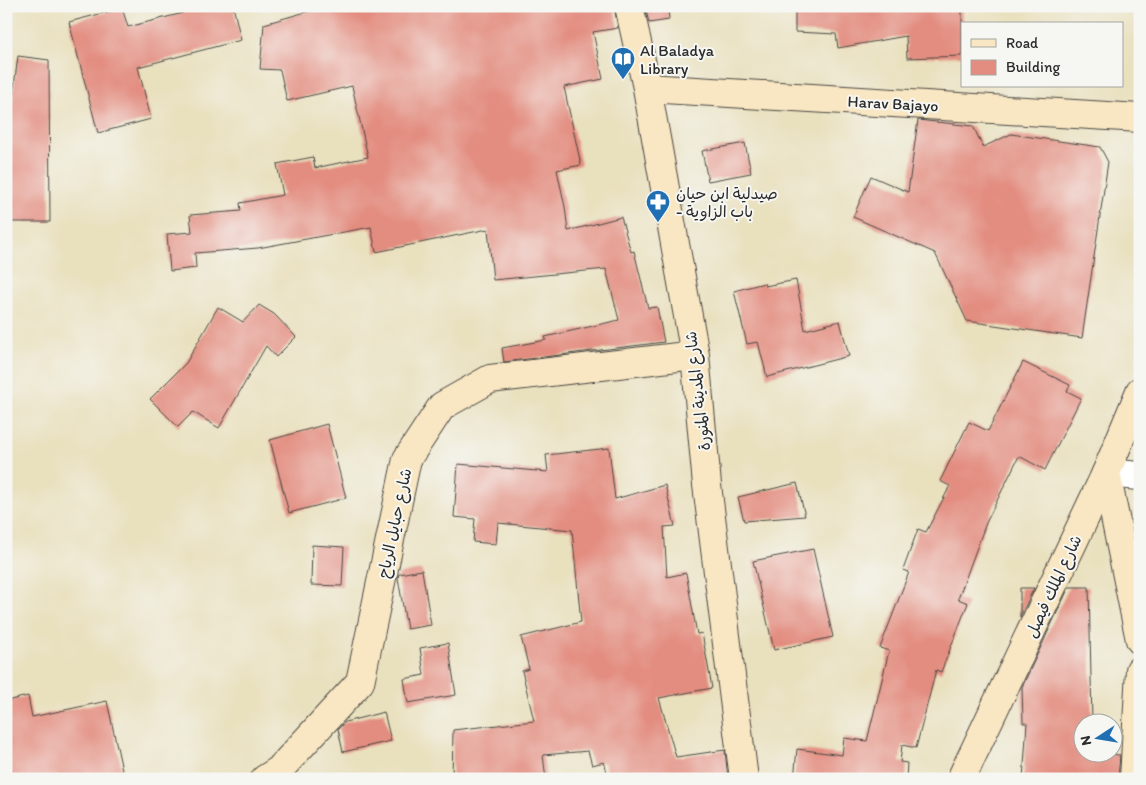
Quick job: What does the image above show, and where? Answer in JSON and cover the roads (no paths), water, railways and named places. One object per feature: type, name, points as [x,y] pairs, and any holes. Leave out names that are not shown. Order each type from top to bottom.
[{"type":"street","name":"شارع المدينة المنورة","points":[[629,6],[647,88],[695,355],[708,495],[744,779]]},
{"type":"street","name":"Harav Bajayo","points":[[647,88],[1140,118]]},
{"type":"street","name":"شارع حبايل الرياح","points":[[265,779],[279,770],[360,682],[407,459],[442,406],[490,379],[695,355]]},
{"type":"street","name":"شارع الملك فيصل","points":[[961,779],[1106,473],[1140,390]]},
{"type":"street","points":[[1140,476],[1106,473],[1140,640]]},
{"type":"street","points":[[1134,779],[1140,670]]},
{"type":"place","name":"Al Baladya Library","points":[[623,80]]},
{"type":"place","name":"صيدلية ابن حيان - باب الزاوية","points":[[658,223]]}]
